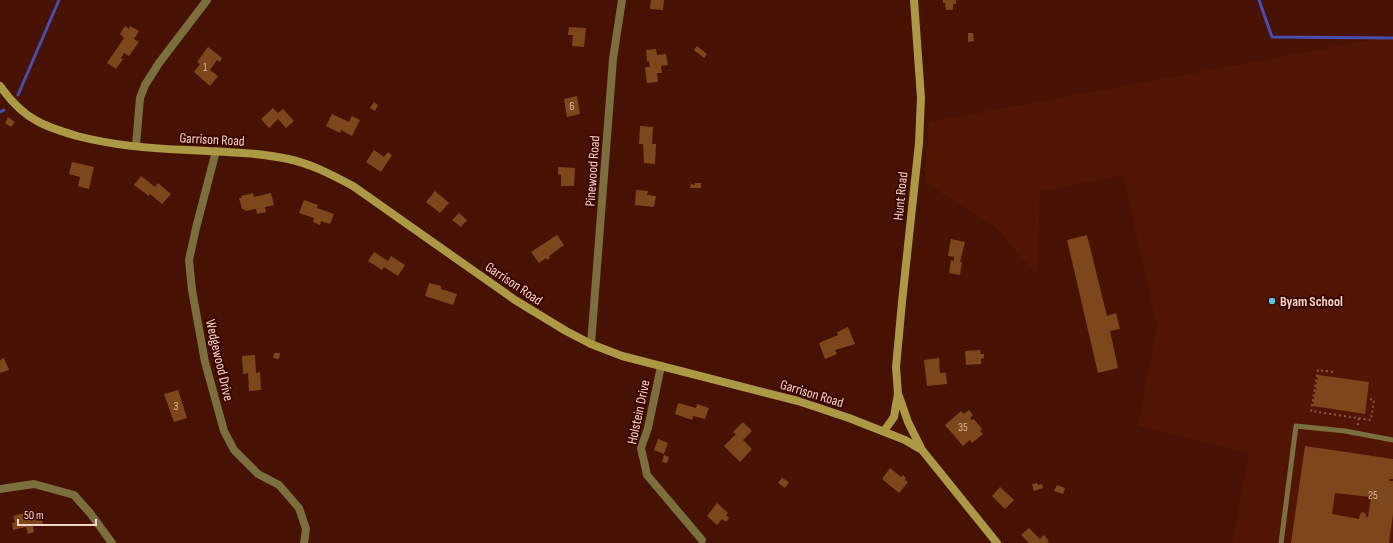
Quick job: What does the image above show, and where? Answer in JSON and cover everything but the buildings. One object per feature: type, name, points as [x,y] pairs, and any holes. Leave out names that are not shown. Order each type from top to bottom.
[{"type":"street","points":[[136,146],[140,98],[145,85],[159,63],[207,0]]},
{"type":"street","name":"Pinewood Road","points":[[591,344],[613,58],[622,0]]},
{"type":"street","name":"Hunt Road","points":[[884,431],[894,417],[898,394],[896,367],[919,142],[921,98],[914,0]]},
{"type":"street","name":"Garrison Road","points":[[0,86],[14,104],[37,121],[51,127],[94,140],[162,149],[216,151],[289,159],[310,165],[332,174],[353,186],[515,300],[566,331],[591,344],[622,356],[798,401],[884,431],[905,440],[922,450],[997,543]]},
{"type":"street","name":"Wedgewood Drive","points":[[216,151],[189,260],[192,290],[205,362],[224,430],[234,450],[258,474],[279,485],[299,508],[306,529],[304,543]]},
{"type":"street","name":"Holstein Drive","points":[[661,366],[648,428],[641,448],[648,475],[702,540]]},
{"type":"street","name":"Hunt Road","points":[[898,394],[908,422],[922,450]]},
{"type":"street","points":[[0,489],[34,484],[74,495],[90,513],[112,543]]},
{"type":"lane","points":[[1281,543],[1296,426],[1393,440]]},
{"type":"path","points":[[1333,372],[1318,370],[1311,411],[1371,420],[1374,400],[1370,399]]},
{"type":"path","points":[[1358,425],[1359,418]]},
{"type":"shaded area","name":"Byam School","points":[[1393,36],[1393,543],[1232,543],[1249,453],[1138,426],[1157,326],[1123,175],[1040,192],[1037,275],[995,227],[924,182],[929,122]]},
{"type":"waterway","points":[[18,95],[59,0]]},
{"type":"waterway","points":[[1259,0],[1272,37],[1393,38]]},
{"type":"waterway","points":[[0,112],[4,110]]},
{"type":"place","name":"Byam School","points":[[1272,301]]}]
